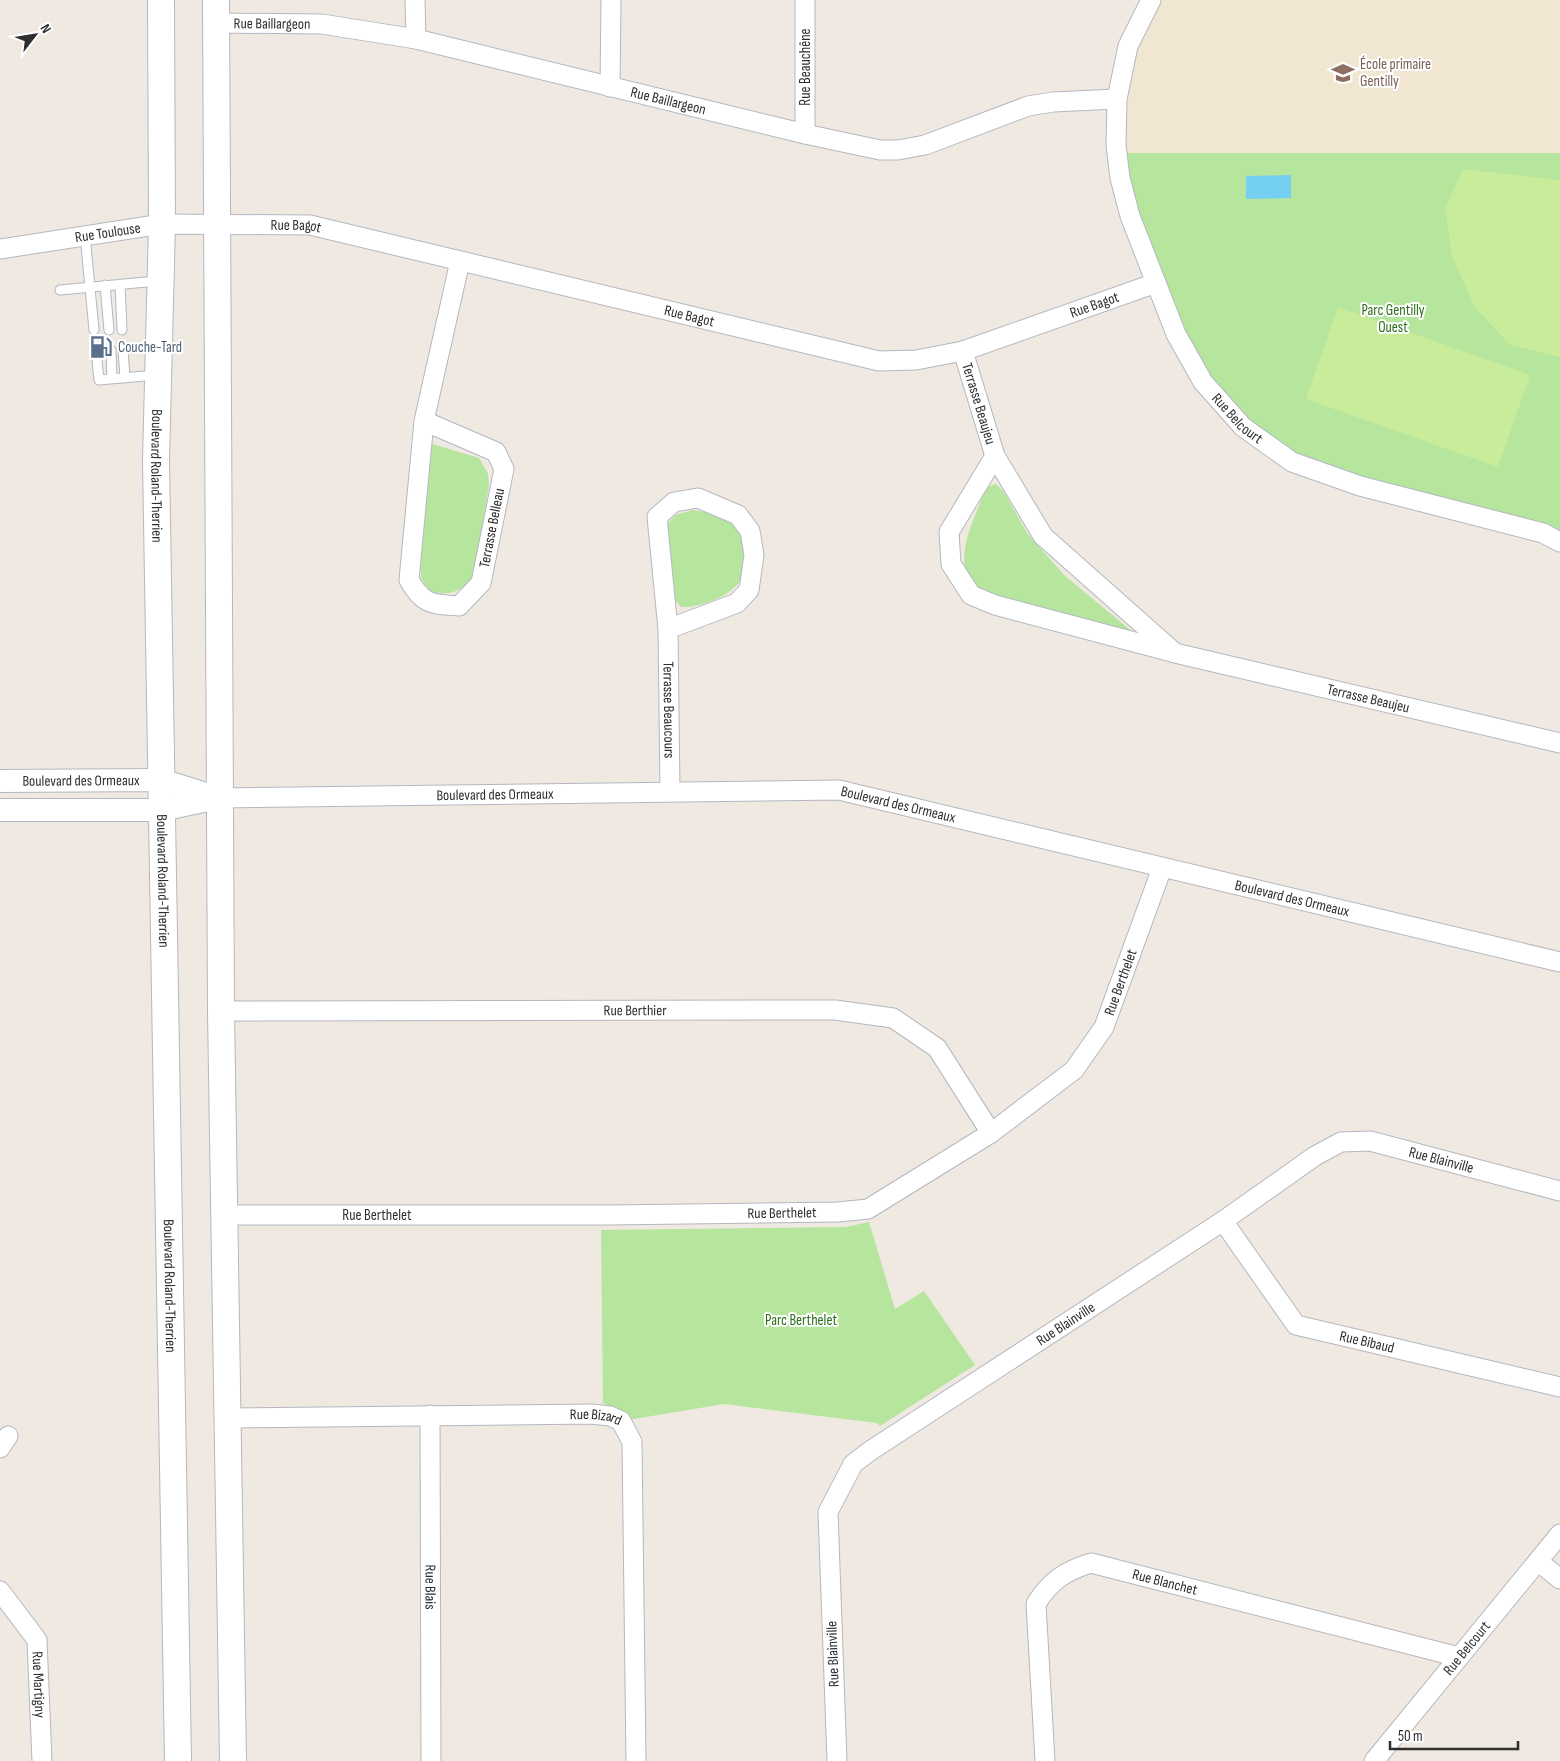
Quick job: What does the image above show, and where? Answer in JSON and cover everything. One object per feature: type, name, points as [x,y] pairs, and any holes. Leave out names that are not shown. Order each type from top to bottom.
[{"type":"main road","name":"Boulevard Roland-Therrien","points":[[161,0],[162,224],[156,460],[178,1761]]},
{"type":"main road","points":[[216,11],[219,798],[232,1761]]},
{"type":"street","points":[[415,0],[416,39]]},
{"type":"street","points":[[610,87],[611,0]]},
{"type":"street","name":"Rue Beauchêne","points":[[805,0],[805,134]]},
{"type":"street","name":"Rue Belcourt","points":[[1148,1],[1128,46],[1117,99],[1116,145],[1120,178],[1130,216],[1176,334],[1203,382],[1243,426],[1292,462],[1360,486],[1543,533],[1560,542]]},
{"type":"street","name":"Rue Baillargeon","points":[[216,11],[322,24],[416,39],[805,134],[880,150],[898,150],[925,145],[1028,106],[1053,102],[1117,99]]},
{"type":"street","name":"Rue Toulouse","points":[[0,249],[162,224],[216,224]]},
{"type":"street","name":"Rue Bagot","points":[[216,224],[310,225],[879,361],[916,360],[963,351],[1156,283]]},
{"type":"street","name":"Terrasse Belleau","points":[[424,421],[496,452],[504,469],[481,583],[459,606],[432,604],[418,596],[409,580],[424,421],[460,261]]},
{"type":"street","name":"Terrasse Beaujeu","points":[[963,351],[995,456],[1043,536],[1175,653]]},
{"type":"street","name":"Terrasse Beaujeu","points":[[995,456],[949,532],[951,564],[971,595],[995,605],[1175,653],[1560,743]]},
{"type":"street","name":"Terrasse Beaucours","points":[[668,629],[737,603],[749,590],[754,555],[750,531],[738,515],[698,498],[674,502],[657,517],[668,629],[670,791]]},
{"type":"street","name":"Boulevard des Ormeaux","points":[[0,781],[161,780],[219,798]]},
{"type":"street","name":"Boulevard des Ormeaux","points":[[0,810],[161,810],[219,798],[838,790],[1560,962]]},
{"type":"street","name":"Rue Berthelet","points":[[226,1214],[609,1215],[838,1212],[868,1209],[991,1133],[1074,1070],[1104,1027],[1162,868]]},
{"type":"street","name":"Rue Berthier","points":[[221,1011],[835,1010],[893,1018],[937,1048],[991,1133]]},
{"type":"street","name":"Rue Blainville","points":[[837,1761],[828,1512],[853,1464],[870,1451],[1223,1221],[1315,1156],[1341,1142],[1370,1141],[1560,1191]]},
{"type":"street","name":"Rue Bibaud","points":[[1223,1221],[1296,1325],[1560,1387]]},
{"type":"street","name":"Rue Bizard","points":[[226,1418],[591,1414],[610,1416],[621,1420],[628,1430],[632,1442],[636,1761]]},
{"type":"street","name":"Rue Blais","points":[[430,1415],[431,1761]]},
{"type":"street","name":"Rue Belcourt","points":[[1374,1761],[1539,1562],[1560,1534]]},
{"type":"street","points":[[1539,1562],[1560,1579]]},
{"type":"street","name":"Rue Blanchet","points":[[1045,1761],[1036,1604],[1046,1587],[1072,1569],[1091,1563],[1459,1657]]},
{"type":"street","name":"Rue Martigny","points":[[0,1591],[37,1640],[42,1761]]},
{"type":"lane","points":[[85,235],[94,330]]},
{"type":"lane","points":[[60,290],[160,281]]},
{"type":"lane","points":[[120,284],[122,330]]},
{"type":"lane","points":[[105,285],[109,330]]},
{"type":"lane","points":[[96,350],[99,380],[158,375]]},
{"type":"lane","points":[[111,350],[112,379]]},
{"type":"lane","points":[[123,350],[125,378]]},
{"type":"shaded area","name":"École primaire Gentilly","points":[[1156,0],[1560,0],[1560,153],[1121,153],[1130,46]]},
{"type":"green space","name":"Parc Gentilly Ouest","points":[[1121,153],[1560,153],[1560,538],[1293,460],[1247,424],[1190,349],[1150,256]]},
{"type":"green space","points":[[1463,169],[1560,180],[1560,357],[1510,345],[1475,307],[1452,257],[1445,209]]},
{"type":"green space","points":[[1338,307],[1530,375],[1498,467],[1306,399]]},
{"type":"green space","points":[[432,444],[479,458],[488,474],[489,486],[474,574],[460,589],[449,593],[429,591],[421,578],[420,563]]},
{"type":"green space","points":[[996,484],[1004,492],[1027,533],[1064,575],[1140,638],[985,593],[968,576],[964,555],[969,531],[987,487]]},
{"type":"green space","points":[[693,510],[727,517],[736,525],[745,541],[747,550],[746,569],[737,585],[726,594],[695,606],[681,607],[675,600],[666,526],[675,515]]},
{"type":"green space","name":"Parc Berthelet","points":[[869,1222],[895,1309],[924,1291],[975,1365],[880,1426],[877,1423],[724,1404],[628,1420],[617,1410],[603,1403],[601,1230],[846,1227]]},
{"type":"water","points":[[1291,175],[1291,198],[1246,199],[1246,176]]},
{"type":"place","name":"École primaire Gentilly","points":[[1343,73]]},
{"type":"place","name":"Couche-Tard","points":[[101,347]]}]
